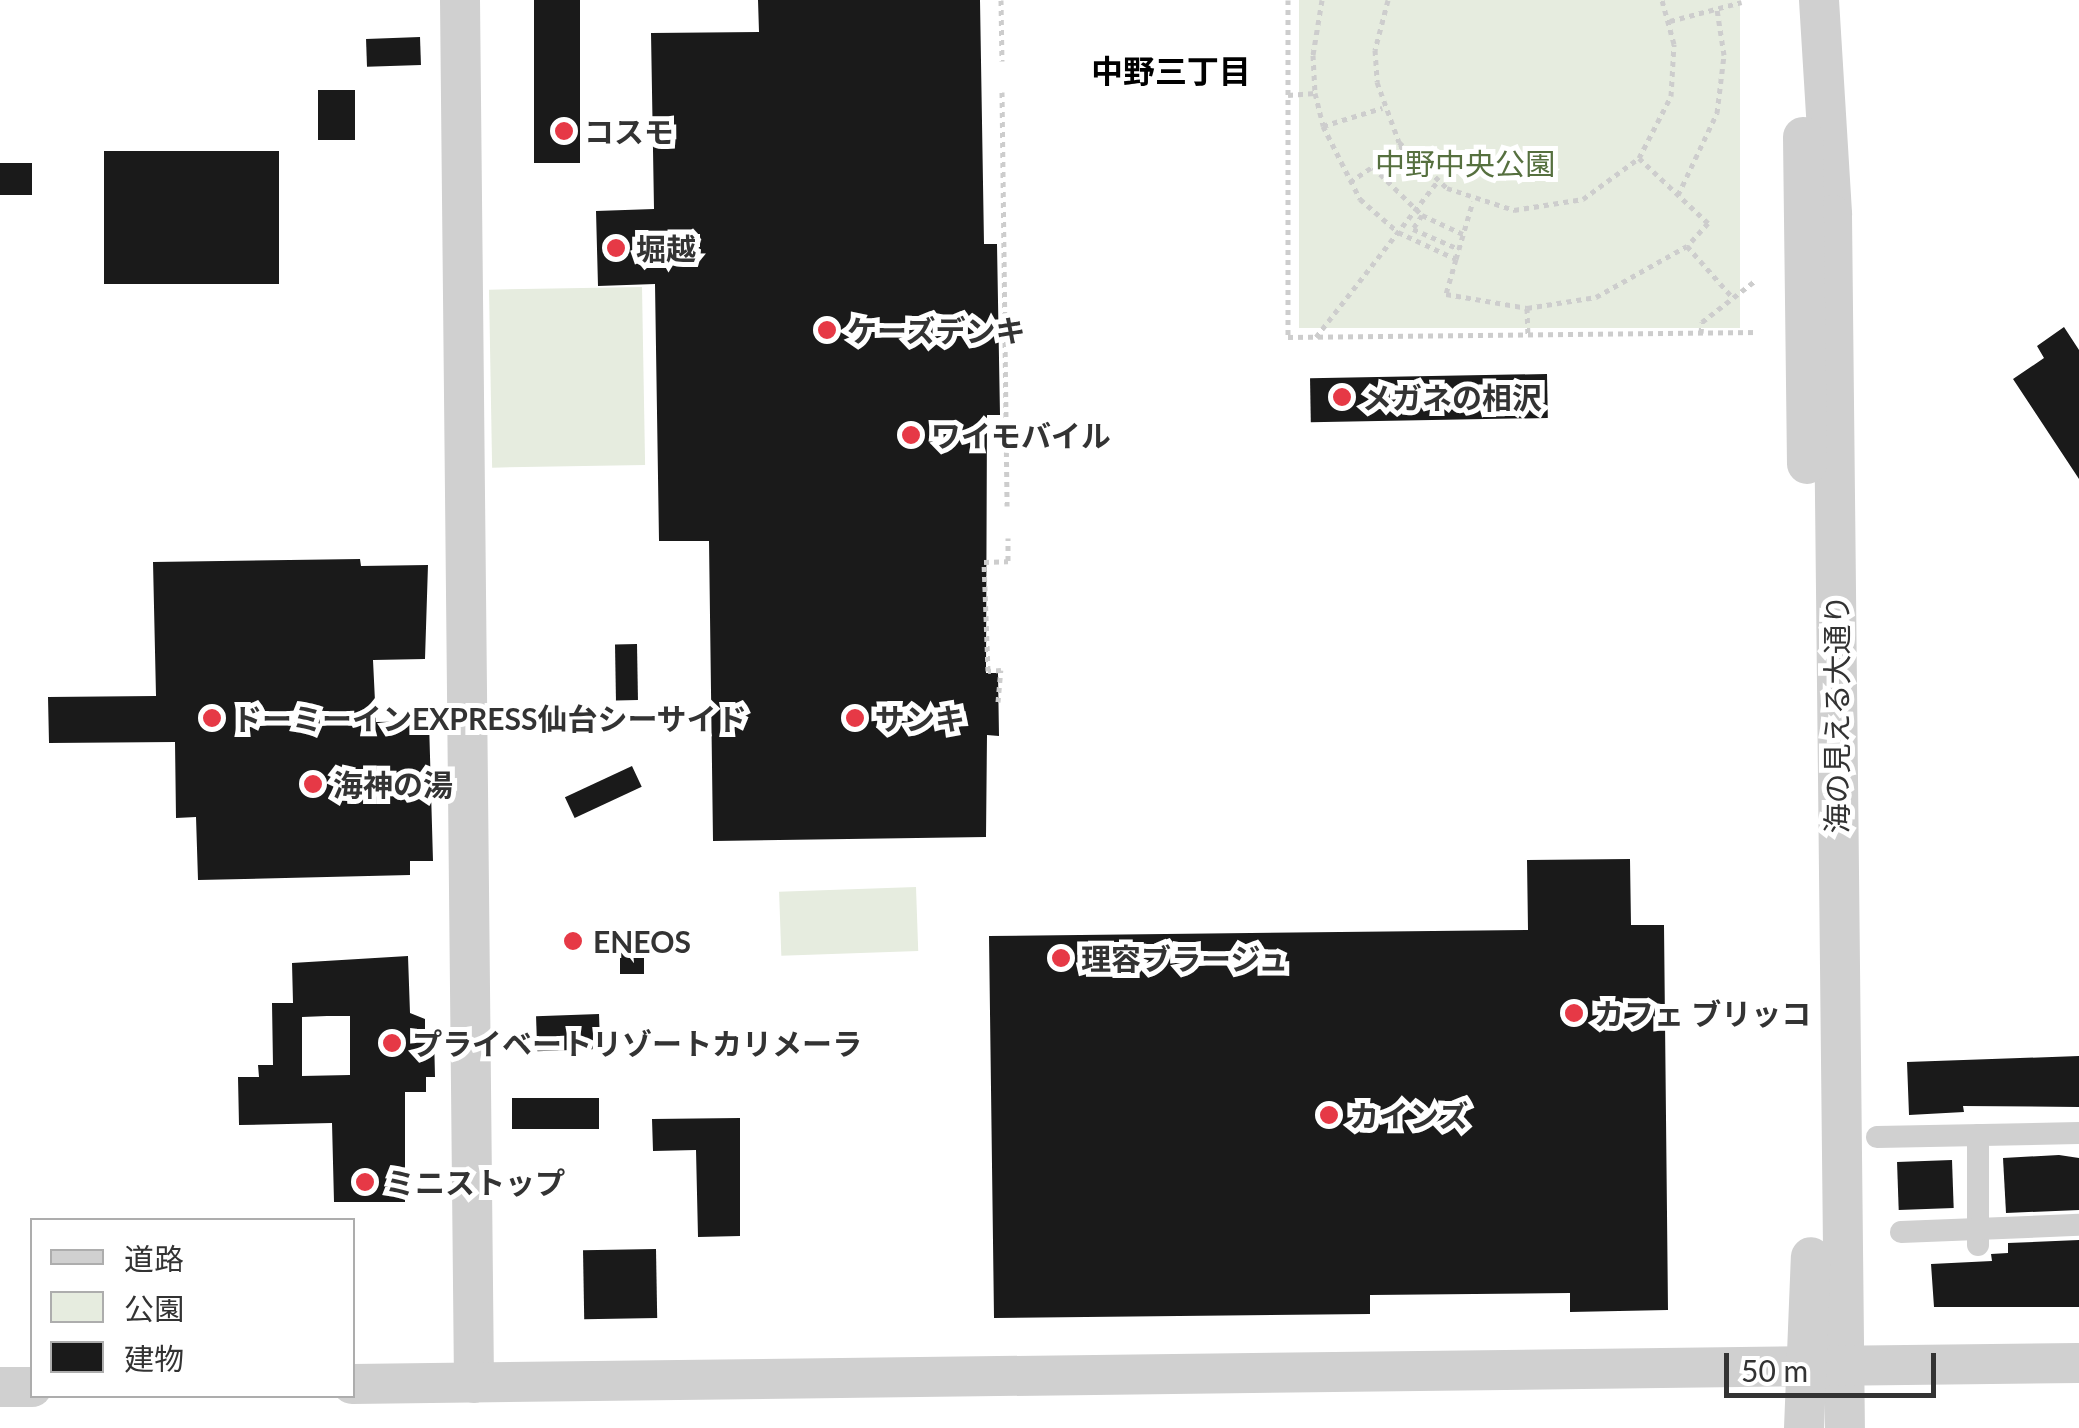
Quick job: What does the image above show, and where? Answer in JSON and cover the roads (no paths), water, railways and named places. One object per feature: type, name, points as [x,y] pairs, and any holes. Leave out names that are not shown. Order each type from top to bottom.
[{"type":"street","points":[[460,0],[474,1383]]},
{"type":"street","points":[[1793,0],[1803,123],[1825,1366],[1804,1428]]},
{"type":"street","name":"海の見える大通り","points":[[1819,0],[1832,215],[1825,1366],[1845,1428]]},
{"type":"street","points":[[1877,1137],[2079,1133]]},
{"type":"street","points":[[1978,1135],[1978,1236]]},
{"type":"street","points":[[1902,1232],[1978,1236],[2079,1225]]},
{"type":"street","points":[[355,1384],[2079,1362]]},
{"type":"street","points":[[0,1387],[30,1387]]},
{"type":"place","name":"コスモ","points":[[564,131]]},
{"type":"place","name":"堀越","points":[[616,248]]},
{"type":"place","name":"ケーズデンキ","points":[[827,330]]},
{"type":"place","name":"メガネの相沢","points":[[1342,397]]},
{"type":"place","name":"ワイモバイル","points":[[911,435]]},
{"type":"place","name":"ドーミーインEXPRESS仙台シーサイド","points":[[212,718]]},
{"type":"place","name":"サンキ","points":[[855,718]]},
{"type":"place","name":"海神の湯","points":[[313,784]]},
{"type":"place","name":"ENEOS","points":[[573,941]]},
{"type":"place","name":"理容ブラージュ","points":[[1061,958]]},
{"type":"place","name":"カフェ ブリッコ","points":[[1574,1013]]},
{"type":"place","name":"プライベートリゾートカリメーラ","points":[[392,1043]]},
{"type":"place","name":"カインズ","points":[[1329,1115]]},
{"type":"place","name":"ミニストップ","points":[[365,1182]]},
{"type":"district","name":"中野三丁目","points":[[1171,71]]},
{"type":"park label","name":"中野中央公園","points":[[1465,163]]}]
